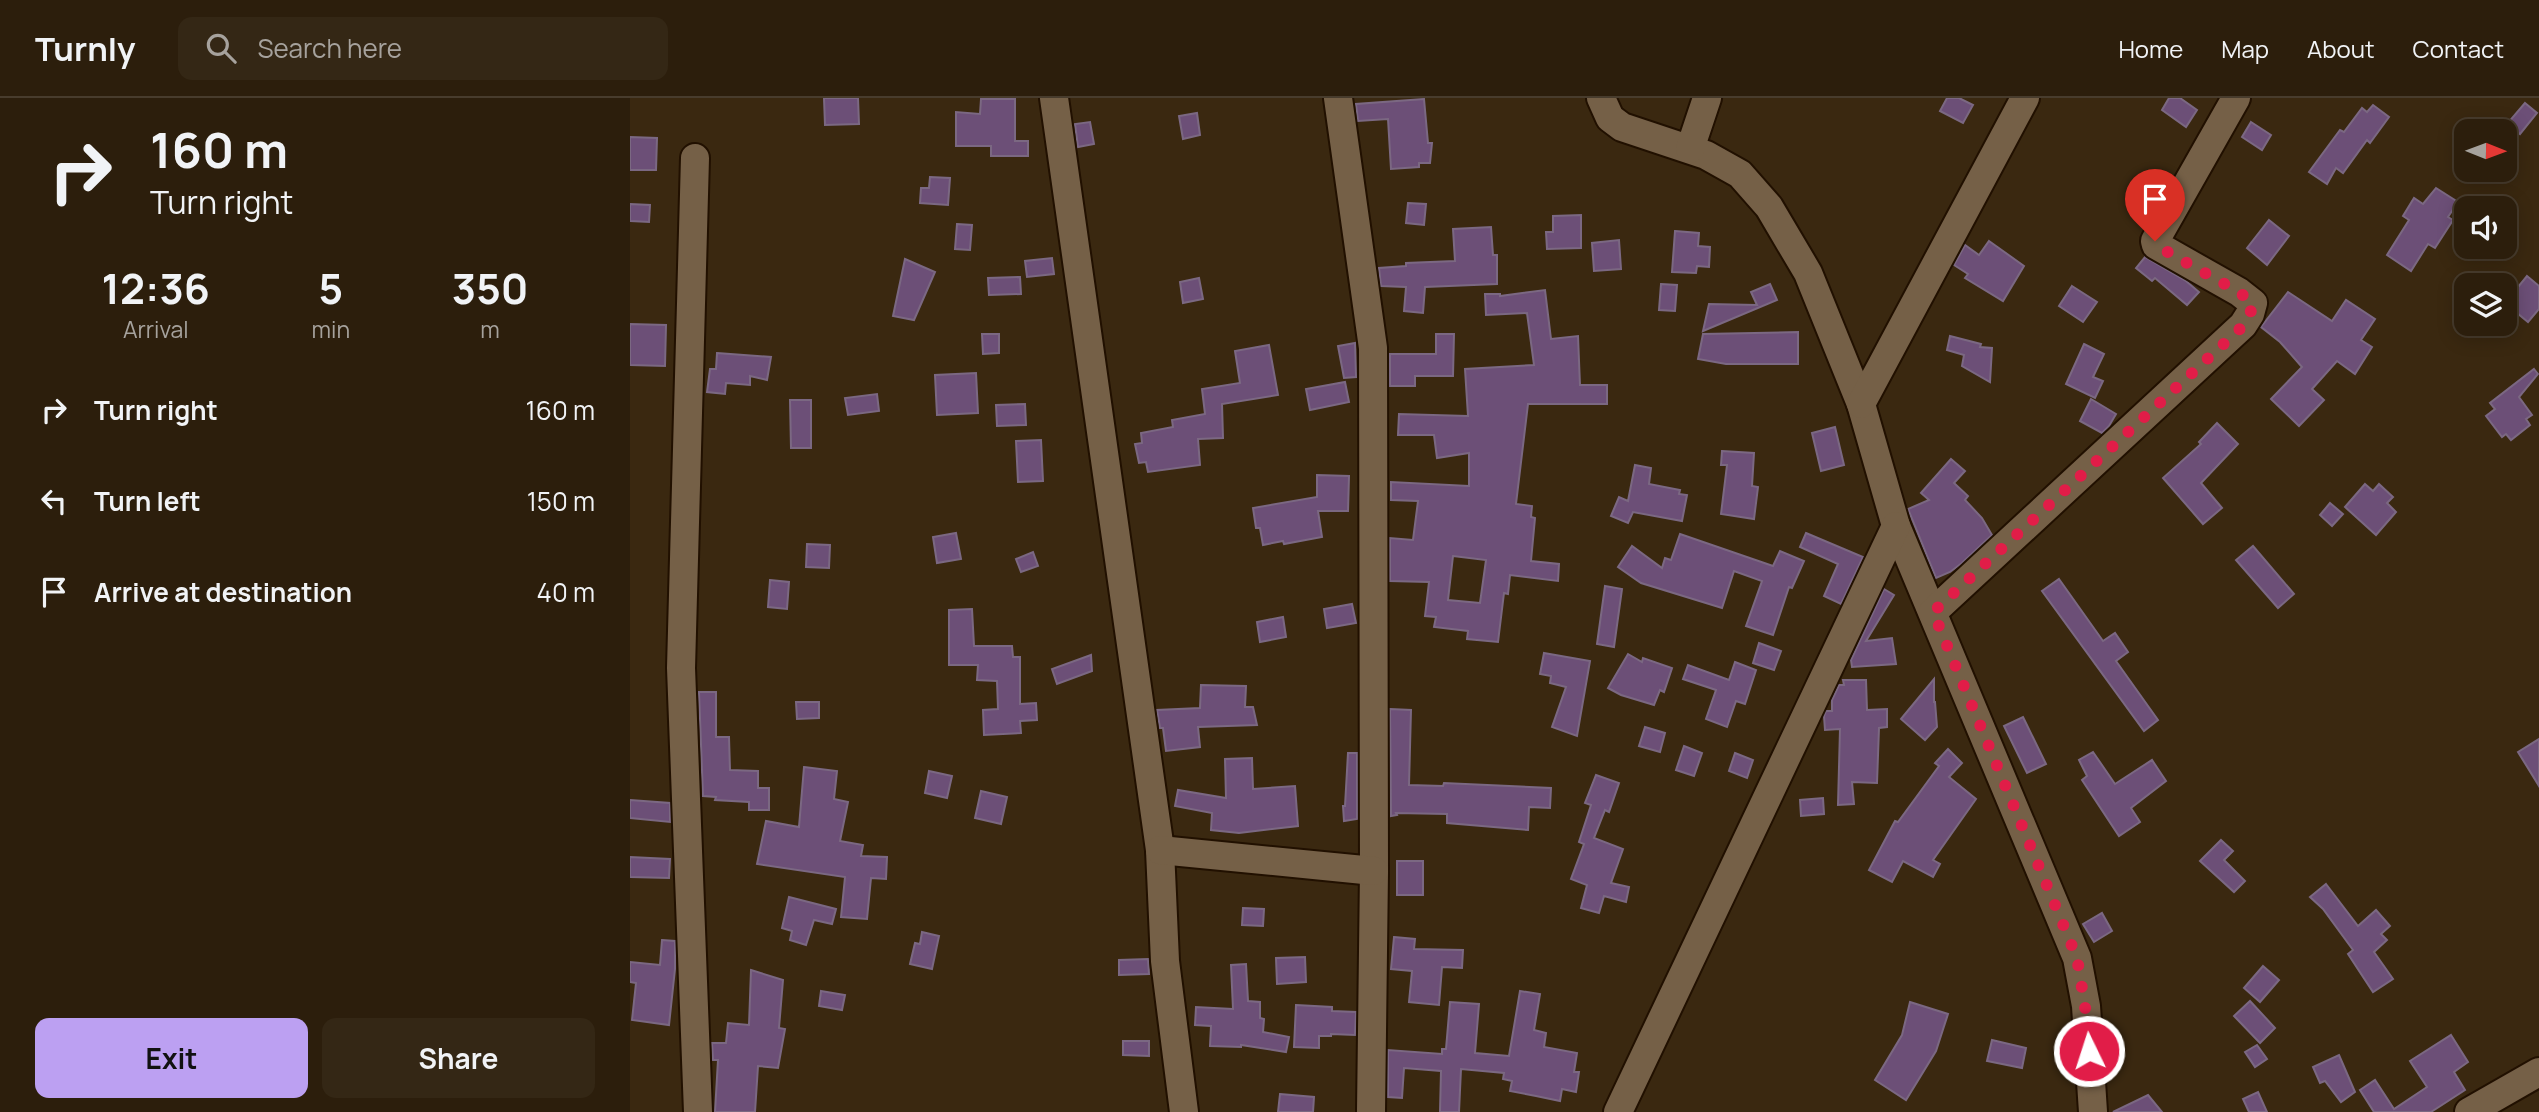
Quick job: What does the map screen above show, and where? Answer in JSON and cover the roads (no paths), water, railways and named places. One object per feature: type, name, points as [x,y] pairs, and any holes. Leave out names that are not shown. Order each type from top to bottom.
[{"type":"street","points":[[1054,98],[1160,850],[1165,961],[1184,1112]]},
{"type":"street","points":[[1338,98],[1373,348],[1374,871],[1371,1112]]},
{"type":"street","points":[[1601,98],[1610,118],[1622,127],[1706,155],[1741,174],[1769,207],[1808,273],[1861,404],[1896,526],[2077,958],[2085,1006],[2093,1112]]},
{"type":"street","points":[[1690,149],[1707,98]]},
{"type":"street","points":[[1861,404],[2025,98]]},
{"type":"street","points":[[1933,612],[2243,326],[2253,303],[2239,292],[2155,245],[2236,98]]},
{"type":"street","points":[[695,158],[681,668],[698,1112]]},
{"type":"street","points":[[1618,1112],[1896,526]]},
{"type":"street","points":[[1160,850],[1374,871]]},
{"type":"street","points":[[2469,1112],[2539,1072]]}]
